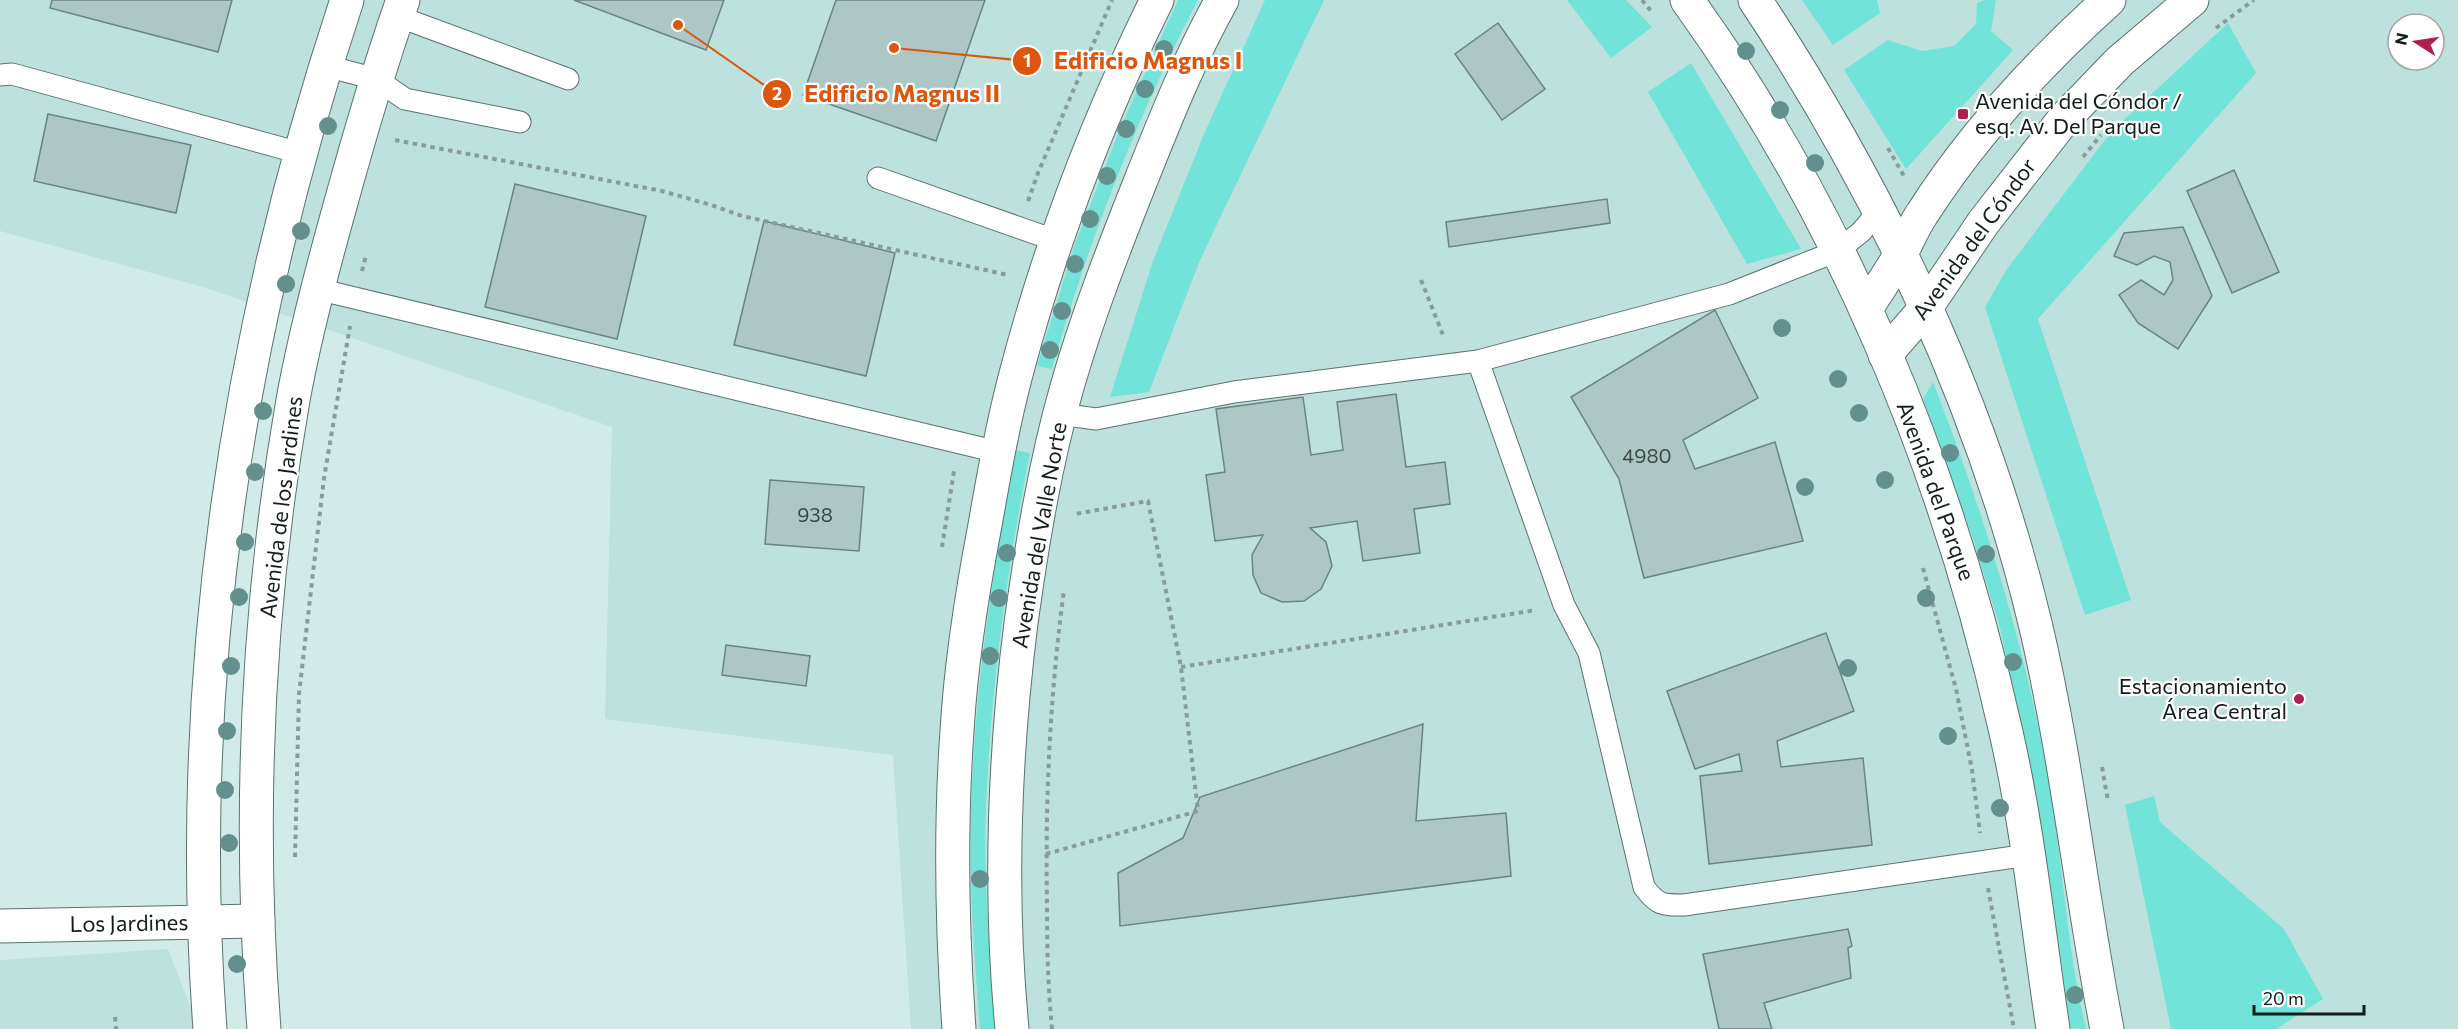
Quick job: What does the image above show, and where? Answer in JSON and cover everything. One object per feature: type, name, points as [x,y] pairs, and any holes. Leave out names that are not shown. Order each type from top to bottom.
[{"type":"street","points":[[210,1029],[203,862],[209,690],[223,536],[247,378],[287,201],[347,0]]},
{"type":"street","points":[[959,1029],[952,890],[957,730],[976,572],[1000,442],[1016,373],[1057,241],[1100,125],[1157,0]]},
{"type":"street","name":"Avenida del Valle Norte","points":[[1012,1029],[1004,901],[1004,834],[1010,709],[1026,585],[1060,415],[1109,260],[1179,88],[1222,0]]},
{"type":"street","name":"Avenida del Parque","points":[[1687,0],[1776,135],[1837,250],[1886,355],[1923,450],[1971,591],[2008,740],[2028,855],[2053,1029]]},
{"type":"street","points":[[1755,0],[1825,112],[1900,255],[1949,361],[1987,463],[2025,583],[2036,627],[2068,784],[2107,1029]]},
{"type":"street","points":[[1866,309],[1931,200],[2020,87],[2109,0]]},
{"type":"street","name":"Avenida del Cóndor","points":[[1886,355],[1925,309],[1983,223],[2064,119],[2120,61],[2192,0]]},
{"type":"street","name":"Avenida de los Jardines","points":[[264,1029],[258,921],[257,788],[261,680],[282,469],[317,289],[376,79],[400,8]]},
{"type":"street","points":[[287,201],[303,189],[316,186],[326,190],[334,198],[339,209]]},
{"type":"street","points":[[1000,442],[1060,415],[1016,373]]},
{"type":"street","name":"Los Jardines","points":[[0,926],[258,921]]},
{"type":"lane","points":[[400,8],[568,79]]},
{"type":"lane","points":[[326,66],[376,79],[405,99],[520,122]]},
{"type":"lane","points":[[0,75],[12,74],[300,153]]},
{"type":"lane","points":[[878,178],[1057,241]]},
{"type":"lane","points":[[1060,415],[1096,420],[1234,392],[1478,361],[1729,294],[1837,250],[1861,232],[1878,212]]},
{"type":"lane","points":[[317,289],[1000,442]]},
{"type":"lane","points":[[1478,361],[1564,605],[1589,653],[1644,887],[1653,900],[1664,905],[1684,905],[2028,855]]},
{"type":"path","points":[[2210,34],[2254,0]]},
{"type":"path","points":[[392,151],[405,99]]},
{"type":"path","points":[[2081,159],[2104,131]]},
{"type":"path","points":[[395,140],[662,191],[742,216],[1008,275]]},
{"type":"path","points":[[295,867],[299,694],[324,478],[355,298],[367,253]]},
{"type":"path","points":[[1421,280],[1454,364]]},
{"type":"path","points":[[1046,854],[1198,812],[1181,667],[1148,501],[1074,514]]},
{"type":"path","points":[[1073,526],[1077,504]]},
{"type":"path","points":[[1921,562],[1956,689],[1972,770],[1984,861],[2014,1029]]},
{"type":"path","points":[[1052,1029],[1048,992],[1046,854],[1051,734],[1065,583]]},
{"type":"path","points":[[1181,667],[1564,605]]},
{"type":"path","points":[[115,1017],[116,1029]]},
{"type":"shaded area","points":[[0,0],[2458,0],[2458,1029],[911,1029],[893,755],[605,719],[612,427],[206,288],[0,231]]},
{"type":"shaded area","points":[[1178,0],[1198,0],[1155,88],[1116,181],[1081,275],[1052,369],[1037,366],[1075,244],[1119,131]]},
{"type":"shaded area","points":[[1265,0],[1324,0],[1200,260],[1149,392],[1110,397],[1153,261],[1204,134]]},
{"type":"shaded area","points":[[1567,0],[1626,0],[1652,27],[1611,58]]},
{"type":"shaded area","points":[[1802,0],[1877,0],[1880,13],[1833,45]]},
{"type":"shaded area","points":[[1996,0],[1991,31],[2013,50],[1906,169],[1844,70],[1888,40],[1922,51],[1954,46],[1976,24],[1977,3]]},
{"type":"shaded area","points":[[2228,23],[2256,73],[2038,319],[2131,600],[2085,615],[1985,307],[2007,269],[2111,132]]},
{"type":"shaded area","points":[[1691,63],[1801,249],[1747,264],[1648,92]]},
{"type":"shaded area","points":[[1933,382],[1969,480],[2001,579],[2028,680],[2049,782],[2074,968],[2086,1029],[2069,1028],[2017,709],[2000,628],[1973,539],[1923,399]]},
{"type":"shaded area","points":[[1015,450],[1030,453],[1007,584],[988,761],[985,862],[995,1029],[980,1029],[971,890],[973,762],[986,628]]},
{"type":"shaded area","points":[[2154,796],[2160,822],[2284,929],[2323,999],[2276,1029],[2171,1029],[2125,805]]},
{"type":"shaded area","points":[[168,949],[199,1029],[0,1029],[0,960]]},
{"type":"building","points":[[52,0],[232,0],[218,52],[50,8]]},
{"type":"building","points":[[574,0],[724,0],[706,50]]},
{"type":"building","points":[[836,0],[985,0],[936,141],[803,95]]},
{"type":"building","points":[[1498,23],[1545,89],[1502,120],[1455,54]]},
{"type":"building","points":[[48,114],[191,145],[176,213],[34,181]]},
{"type":"building","points":[[2234,170],[2279,272],[2232,293],[2187,191]]},
{"type":"building","points":[[515,184],[646,216],[617,339],[485,307]]},
{"type":"building","points":[[1607,199],[1610,223],[1449,247],[1446,222]]},
{"type":"building","points":[[764,221],[895,253],[866,376],[734,345]]},
{"type":"building","points":[[2183,227],[2212,296],[2178,349],[2138,323],[2119,295],[2141,280],[2164,295],[2173,280],[2170,262],[2154,256],[2137,265],[2114,256],[2124,233]]},
{"type":"building","points":[[1715,310],[1758,398],[1683,440],[1695,469],[1775,442],[1803,541],[1644,578],[1619,479],[1571,397]]},
{"type":"building","points":[[1396,394],[1406,467],[1445,462],[1450,504],[1414,509],[1420,553],[1363,561],[1357,521],[1310,528],[1326,542],[1332,566],[1321,589],[1304,601],[1282,602],[1261,593],[1253,575],[1252,555],[1263,535],[1215,541],[1206,475],[1225,472],[1216,409],[1303,397],[1311,455],[1343,450],[1337,402]]},
{"type":"building","points":[[770,480],[864,487],[859,551],[765,544]]},
{"type":"building","points":[[1826,633],[1854,711],[1777,741],[1781,767],[1863,758],[1872,845],[1709,864],[1700,776],[1742,771],[1739,754],[1695,769],[1667,691]]},
{"type":"building","points":[[726,645],[810,656],[806,686],[722,675]]},
{"type":"building","points":[[1423,724],[1416,821],[1506,813],[1511,876],[1120,926],[1118,873],[1183,838],[1200,797]]},
{"type":"building","points":[[1848,929],[1852,946],[1848,948],[1851,978],[1764,1003],[1772,1029],[1719,1029],[1703,954]]},
{"type":"place","name":"Edificio Magnus II","points":[[678,25]]},
{"type":"place","name":"Edificio Magnus I","points":[[894,48]]},
{"type":"place","name":"Avenida del Cóndor / esq. Av. Del Parque","points":[[1963,114]]},
{"type":"place","name":"Estacionamiento Área Central","points":[[2299,699]]}]
